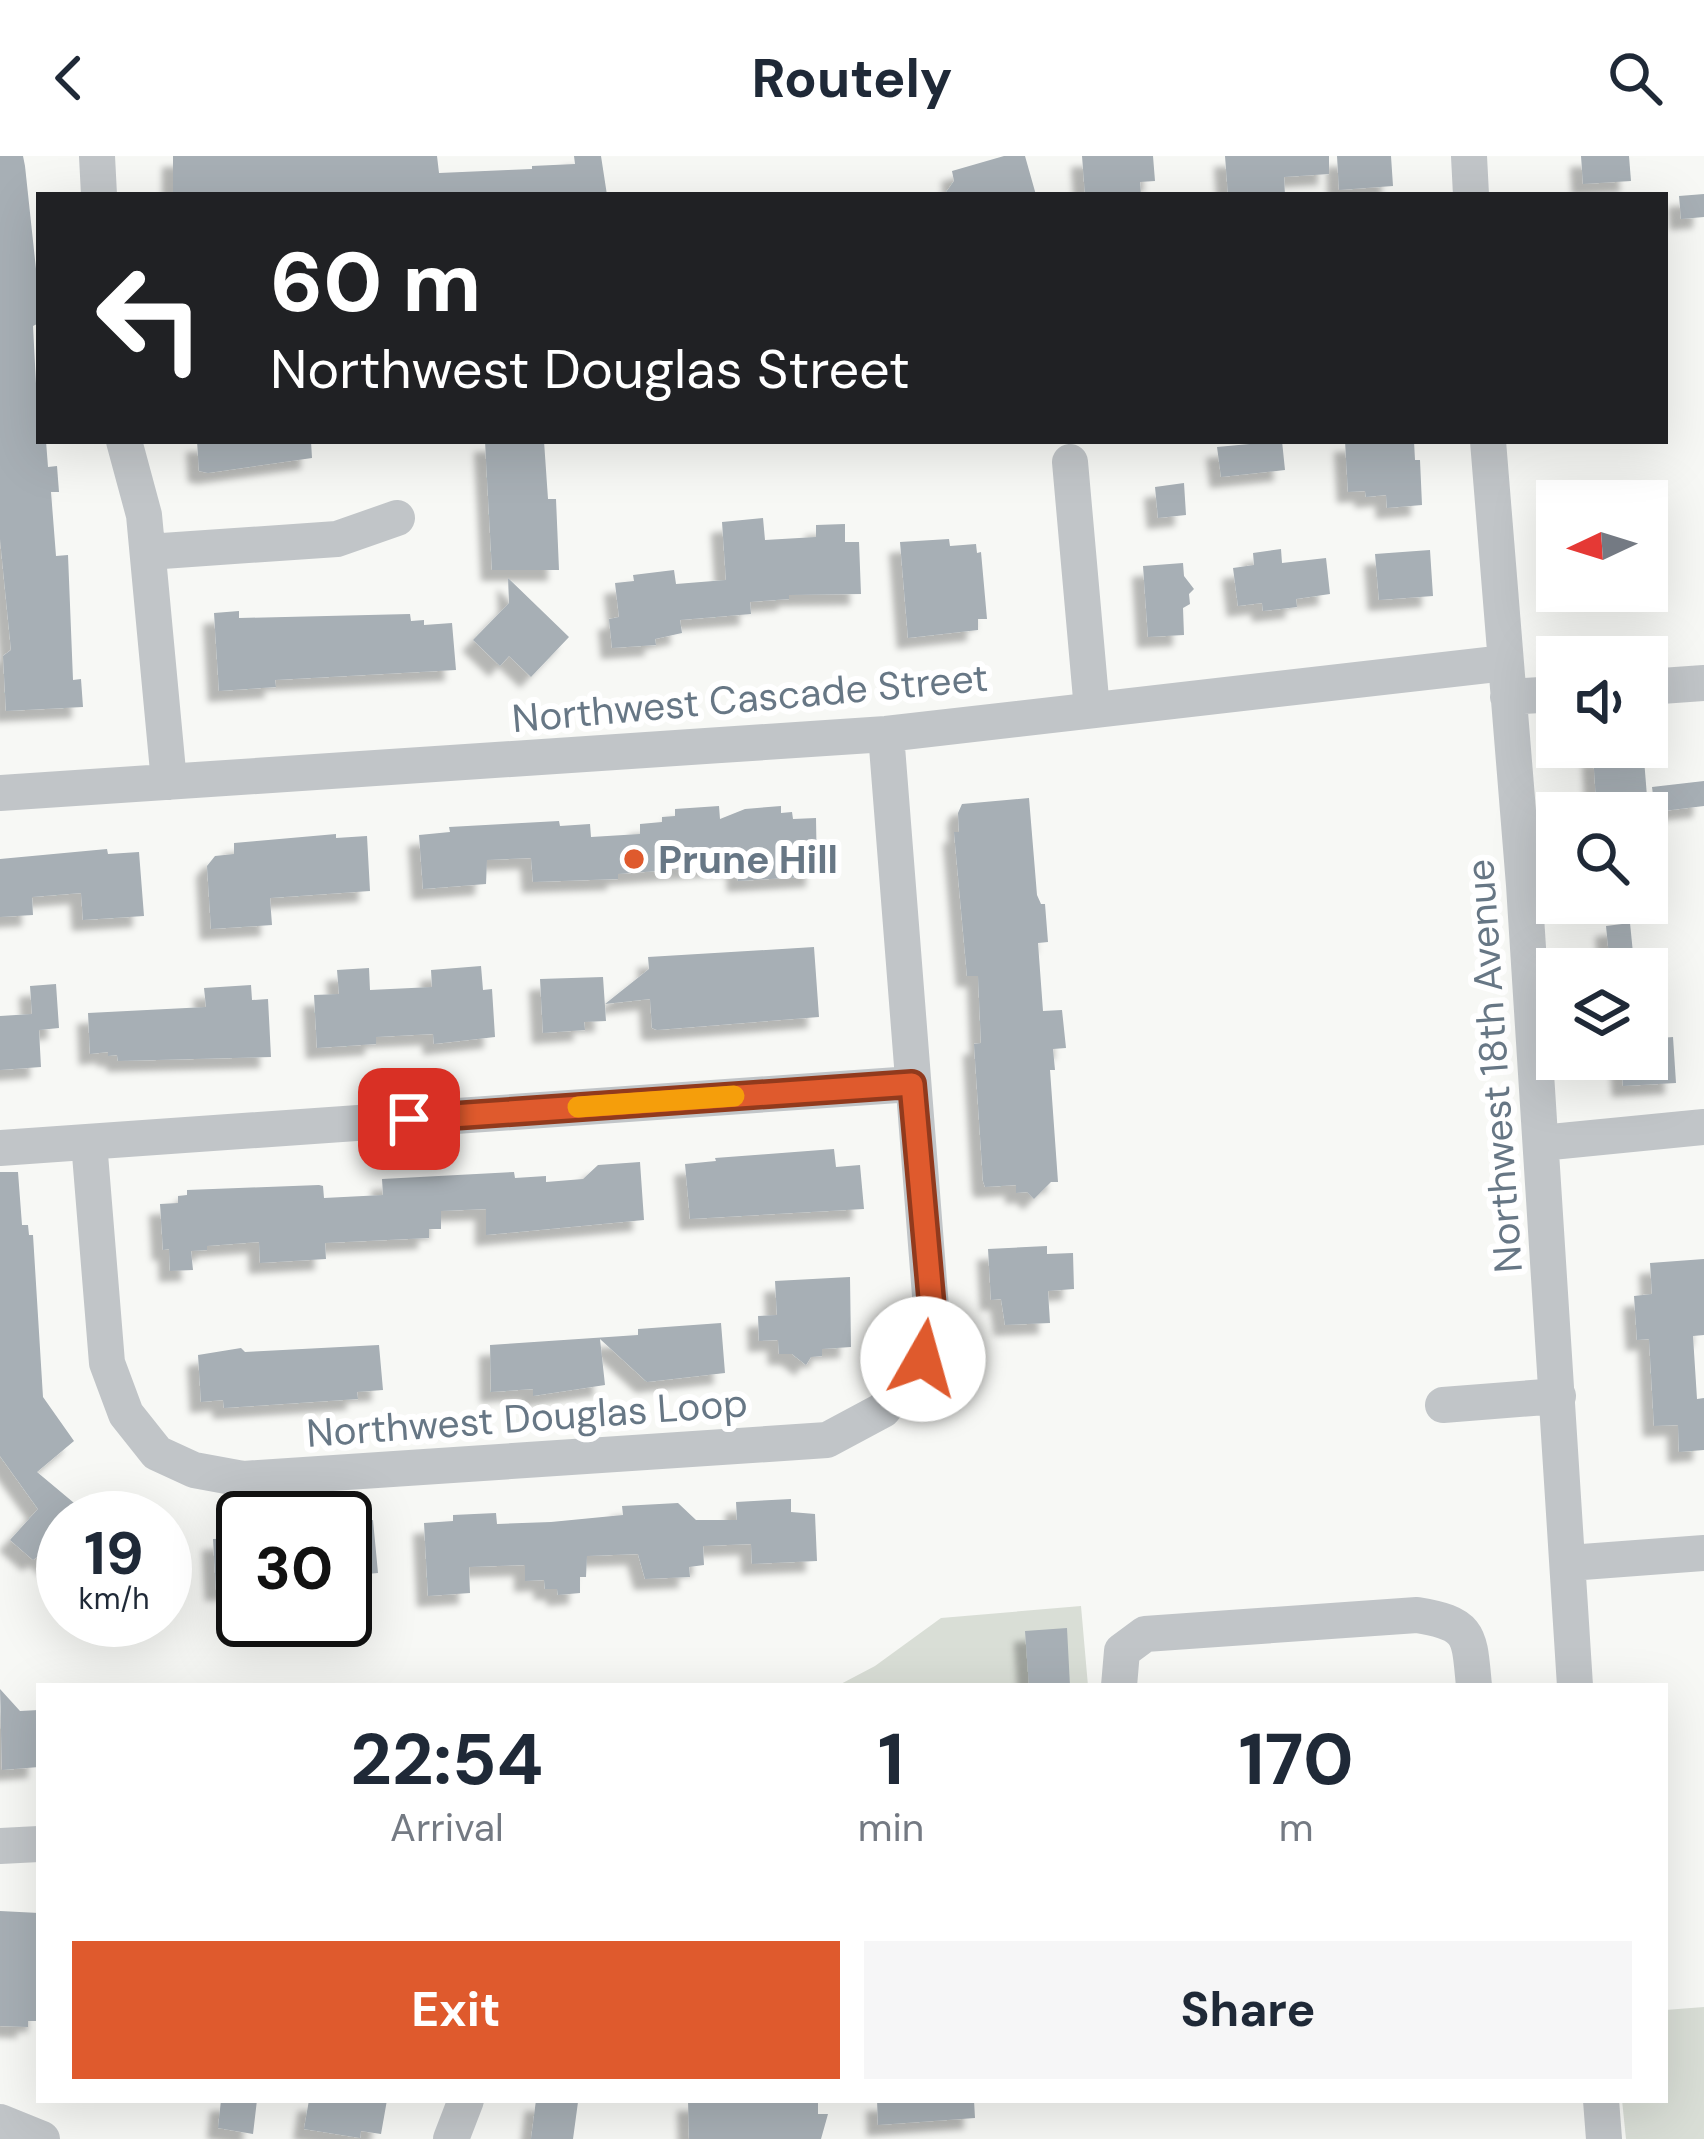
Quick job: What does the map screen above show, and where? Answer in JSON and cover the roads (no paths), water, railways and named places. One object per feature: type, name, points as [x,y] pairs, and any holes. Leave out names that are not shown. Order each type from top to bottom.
[{"type":"street","points":[[97,156],[99,192]]},
{"type":"street","points":[[1469,156],[1472,192]]},
{"type":"street","points":[[125,444],[140,492],[148,552],[169,782]]},
{"type":"street","name":"Northwest 18th Avenue","points":[[1488,444],[1541,1143],[1575,1683]]},
{"type":"street","points":[[1070,462],[1092,710]]},
{"type":"street","points":[[148,552],[338,539],[397,518]]},
{"type":"street","name":"Northwest Cascade Street","points":[[0,793],[886,734],[1092,710],[1506,680],[1536,688]]},
{"type":"street","points":[[1668,686],[1704,683]]},
{"type":"street","name":"Northwest Douglas Loop","points":[[89,1142],[107,1363],[126,1414],[157,1453],[194,1470],[243,1479],[827,1440],[883,1410],[923,1359],[932,1308],[886,734]]},
{"type":"street","points":[[0,1148],[912,1084]]},
{"type":"street","points":[[1541,1143],[1704,1127]]},
{"type":"street","points":[[1443,1405],[1558,1396]]},
{"type":"street","points":[[1569,1563],[1704,1552]]},
{"type":"street","points":[[1119,1683],[1123,1651],[1145,1634],[1417,1615],[1451,1621],[1469,1641],[1474,1683]]},
{"type":"street","points":[[0,1846],[36,1844]]},
{"type":"street","points":[[452,2139],[465,2103]]},
{"type":"street","points":[[1601,2103],[1604,2139]]},
{"type":"street","points":[[0,2122],[42,2139]]},
{"type":"place","name":"Prune Hill","points":[[634,859]]}]
